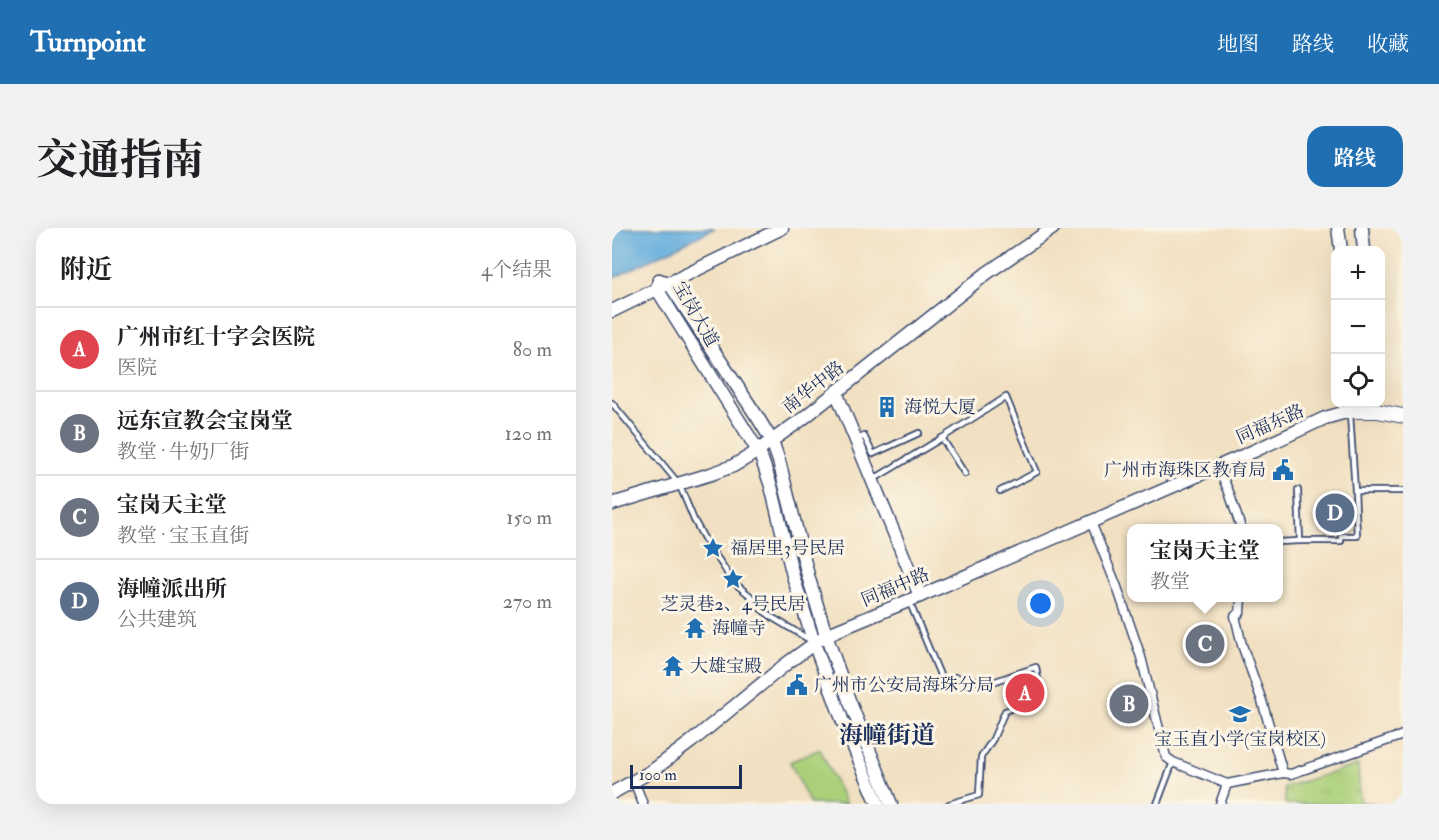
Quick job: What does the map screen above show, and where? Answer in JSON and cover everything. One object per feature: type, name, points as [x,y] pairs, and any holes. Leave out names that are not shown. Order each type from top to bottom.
[{"type":"main road","points":[[612,311],[766,228]]},
{"type":"main road","points":[[612,303],[662,284],[782,228]]},
{"type":"main road","name":"南华中路","points":[[612,504],[733,466],[758,451],[949,302],[1053,228]]},
{"type":"main road","points":[[1338,228],[1340,246]]},
{"type":"main road","points":[[1362,228],[1364,246]]},
{"type":"main road","name":"宝岗大道","points":[[662,284],[772,441],[806,571],[826,635],[849,700],[891,804]]},
{"type":"main road","name":"宝岗大道","points":[[662,284],[758,451],[771,486],[793,576],[813,643],[843,723],[878,804]]},
{"type":"main road","points":[[836,392],[872,480],[915,599]]},
{"type":"main road","name":"同福东路","points":[[1220,466],[1347,408]]},
{"type":"main road","name":"同福东路","points":[[1361,408],[1403,416]]},
{"type":"main road","name":"同福中路","points":[[612,793],[652,771],[826,635],[915,599],[1220,466]]},
{"type":"street","points":[[1220,466],[1240,524]]},
{"type":"street","points":[[1091,522],[1117,587],[1141,657],[1170,759],[1227,784],[1284,773],[1291,774],[1403,735]]},
{"type":"street","points":[[1241,602],[1240,613],[1235,616],[1242,645],[1284,773]]},
{"type":"street","points":[[634,781],[643,804]]},
{"type":"street","points":[[1220,804],[1227,784]]},
{"type":"lane","points":[[872,480],[1006,397],[1037,472],[1000,491]]},
{"type":"lane","points":[[612,403],[679,484],[694,520],[732,581],[773,618],[813,643]]},
{"type":"lane","points":[[1283,542],[1341,541],[1341,536],[1357,536],[1351,408]]},
{"type":"lane","points":[[855,441],[864,436],[873,454],[919,433]]},
{"type":"lane","points":[[942,438],[965,474]]},
{"type":"lane","points":[[1298,490],[1300,541]]},
{"type":"lane","points":[[1354,491],[1403,490]]},
{"type":"lane","points":[[915,599],[943,682],[955,677],[990,682],[1036,667],[1041,698],[1005,711],[993,739],[981,757],[979,795],[949,804]]},
{"type":"lane","points":[[1157,804],[1170,759]]},
{"type":"green space","points":[[820,749],[846,804],[810,804],[790,762]]},
{"type":"green space","points":[[1358,765],[1360,802],[1379,804],[1285,804],[1284,787]]},
{"type":"water","points":[[612,228],[715,228],[612,279]]},
{"type":"place","name":"海悦大厦","points":[[887,407]]},
{"type":"place","name":"广州市海珠区教育局","points":[[1283,470]]},
{"type":"place","name":"海幢派出所","points":[[1335,513]]},
{"type":"place","name":"福居里3号民居","points":[[713,548]]},
{"type":"place","name":"芝灵巷2、4号民居","points":[[733,579]]},
{"type":"place","name":"海幢寺","points":[[695,628]]},
{"type":"place","name":"宝岗天主堂","points":[[1205,644]]},
{"type":"place","name":"大雄宝殿","points":[[673,666]]},
{"type":"place","name":"广州市公安局海珠分局","points":[[797,685]]},
{"type":"place","name":"广州市红十字会医院","points":[[1025,693]]},
{"type":"place","name":"远东宣教会宝岗堂","points":[[1129,704]]},
{"type":"place","name":"宝玉直小学(宝岗校区)","points":[[1240,714]]},
{"type":"district","name":"海幢街道","points":[[887,735]]}]
